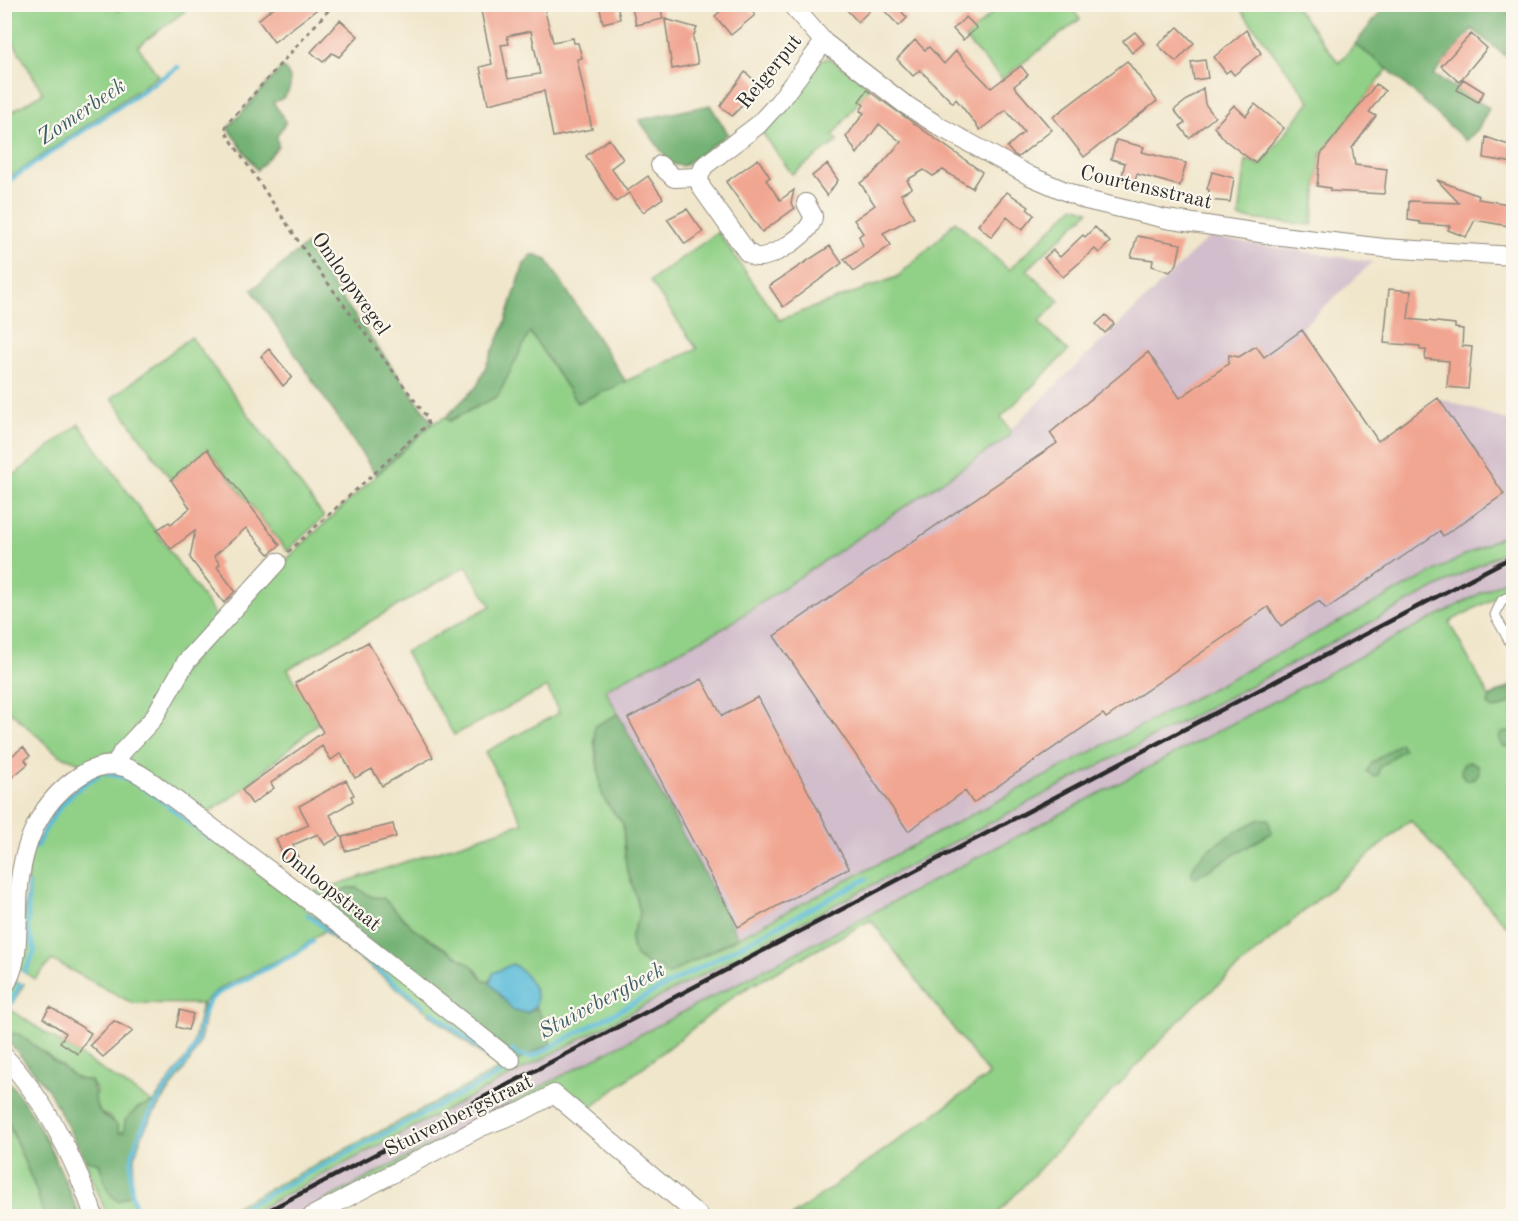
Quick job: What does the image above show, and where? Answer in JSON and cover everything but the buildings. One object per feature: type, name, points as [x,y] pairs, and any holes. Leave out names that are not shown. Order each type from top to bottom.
[{"type":"street","name":"Courtensstraat","points":[[791,4],[824,42],[873,82],[942,128],[1047,185],[1086,200],[1166,219],[1272,235],[1384,248],[1514,256]]},
{"type":"street","name":"Reigerput","points":[[699,177],[704,166],[767,116],[824,42]]},
{"type":"street","points":[[660,165],[674,178],[699,177],[703,190],[747,252],[755,257],[772,256],[809,228],[813,216],[806,203]]},
{"type":"street","points":[[4,987],[16,956],[21,867],[33,830],[47,806],[71,782],[94,768],[116,764],[122,752],[153,719],[186,662],[277,562]]},
{"type":"street","name":"Omloopstraat","points":[[116,764],[131,769],[158,787],[511,1060]]},
{"type":"street","points":[[4,1056],[29,1086],[59,1136],[84,1187],[94,1216]]},
{"type":"street","name":"Stuivenbergstraat","points":[[312,1216],[482,1127],[523,1111],[554,1094],[699,1216]]},
{"type":"lane","points":[[1514,594],[1502,600],[1496,615],[1514,650]]},
{"type":"path","name":"Omloopwegel","points":[[277,562],[428,424],[426,416],[311,260],[225,131],[227,124],[334,4]]},
{"type":"shaded area","points":[[1209,237],[1373,262],[1301,328],[1378,441],[1438,398],[1513,422],[1513,530],[738,937],[605,689],[722,629],[1009,436],[1010,430]]},
{"type":"shaded area","points":[[1513,543],[1513,578],[296,1216],[235,1216]]},
{"type":"green space","points":[[5,4],[113,5],[118,11],[127,5],[193,5],[138,46],[158,76],[12,176],[5,162],[5,116],[43,93],[5,28]]},
{"type":"green space","points":[[996,5],[1070,5],[1080,19],[1002,79],[965,39],[998,7]]},
{"type":"green space","points":[[1237,5],[1294,5],[1339,63],[1355,44],[1388,69],[1321,154],[1312,225],[1239,218],[1246,160],[1261,165],[1310,101]]},
{"type":"green space","points":[[1386,5],[1513,5],[1513,49],[1508,58],[1472,29],[1433,75],[1489,108],[1478,129],[1466,141],[1388,69],[1355,44]]},
{"type":"green space","points":[[829,58],[870,86],[833,136],[838,141],[792,174],[761,131],[821,60]]},
{"type":"green space","points":[[282,67],[289,77],[290,88],[284,97],[273,102],[286,122],[277,136],[278,147],[257,170],[228,128]]},
{"type":"green space","points":[[710,105],[728,134],[683,166],[671,164],[639,120]]},
{"type":"green space","points":[[1074,206],[1089,211],[1027,270],[1059,301],[1039,322],[1068,351],[1001,417],[1010,430],[1010,436],[722,629],[605,689],[618,714],[596,726],[594,741],[601,791],[606,802],[623,824],[624,847],[640,913],[631,937],[636,956],[648,965],[660,966],[667,975],[1513,530],[1513,547],[245,1216],[217,1216],[500,1069],[324,931],[296,951],[220,988],[202,1004],[132,1003],[52,960],[35,979],[19,969],[30,852],[60,801],[92,774],[124,772],[329,926],[550,1042],[542,1029],[537,1008],[534,1008],[535,991],[521,971],[490,979],[490,983],[483,980],[474,967],[414,929],[383,898],[372,897],[357,888],[347,888],[320,904],[308,894],[523,823],[485,752],[559,713],[547,687],[454,735],[405,652],[491,606],[466,566],[288,669],[318,723],[242,790],[207,814],[130,762],[128,754],[186,667],[295,551],[433,423],[446,417],[450,421],[498,396],[530,332],[577,403],[697,349],[650,281],[718,232],[779,320],[897,277],[955,221],[1009,270]]},
{"type":"green space","points":[[306,245],[313,259],[433,423],[376,475],[252,290]]},
{"type":"green space","points":[[531,255],[547,260],[626,382],[577,403],[530,332],[498,396],[449,421],[446,417],[477,386],[504,326],[524,264]]},
{"type":"green space","points":[[191,337],[324,517],[287,551],[207,449],[171,480],[112,398]]},
{"type":"green space","points":[[79,424],[219,620],[171,679],[122,747],[86,765],[59,755],[5,707],[5,482]]},
{"type":"green space","points":[[1513,576],[1513,588],[1449,622],[1489,697],[1513,685],[1513,933],[1410,820],[1189,1010],[995,1216],[792,1216],[989,1075],[871,920],[738,993],[588,1110],[554,1087],[305,1216],[295,1216]]},
{"type":"green space","points":[[1513,685],[1513,701],[1500,708],[1492,709],[1488,705],[1490,697]]},
{"type":"green space","points":[[618,714],[738,937],[667,975],[660,966],[648,965],[636,956],[632,947],[631,937],[640,913],[626,866],[623,824],[606,802],[601,791],[595,726]]},
{"type":"green space","points":[[1504,731],[1510,731],[1515,739],[1513,745],[1504,747],[1499,742],[1499,736]]},
{"type":"green space","points":[[1400,743],[1404,749],[1380,767],[1378,775],[1374,777],[1367,771],[1372,763]]},
{"type":"green space","points":[[1470,762],[1476,765],[1479,771],[1476,777],[1470,780],[1464,777],[1461,771],[1464,765]]},
{"type":"green space","points":[[1260,819],[1269,819],[1271,833],[1195,878],[1192,876],[1193,867],[1208,850]]},
{"type":"green space","points":[[347,888],[357,888],[372,897],[383,898],[414,929],[474,967],[483,980],[490,983],[513,1010],[527,1013],[537,1008],[543,1020],[542,1029],[551,1043],[519,1060],[320,904]]},
{"type":"green space","points":[[14,982],[24,984],[9,1009],[153,1103],[139,1108],[124,1132],[119,1133],[111,1118],[101,1113],[95,1103],[96,1090],[91,1081],[78,1079],[34,1045],[9,1034],[5,1036],[4,998]]},
{"type":"green space","points":[[202,1004],[206,1009],[197,1049],[142,1134],[136,1152],[132,1194],[119,1201],[108,1190],[99,1163],[85,1159],[47,1088],[5,1037],[9,1033],[19,1034],[77,1079],[91,1081],[98,1110],[117,1125],[119,1133],[124,1132],[125,1120],[139,1107],[153,1103],[192,1050]]},
{"type":"green space","points":[[5,1076],[39,1126],[80,1216],[44,1216],[37,1192],[5,1114]]},
{"type":"green space","points":[[4,1114],[37,1192],[44,1216],[5,1216]]},
{"type":"green space","points":[[85,1159],[99,1163],[107,1189],[127,1196],[132,1194],[140,1216],[107,1216]]},
{"type":"water","points":[[512,964],[527,976],[535,993],[536,1005],[527,1013],[513,1010],[490,983],[493,973]]},
{"type":"waterway","name":"Zomerbeek","points":[[4,184],[178,67]]},
{"type":"waterway","points":[[107,774],[120,777],[148,791],[213,841]]},
{"type":"waterway","points":[[36,847],[47,826],[70,796],[88,781],[99,776]]},
{"type":"waterway","name":"Stuivebergbeek","points":[[512,1050],[518,1055],[532,1057],[866,879]]},
{"type":"waterway","points":[[25,972],[35,951],[28,930],[28,885]]},
{"type":"waterway","points":[[308,915],[423,1005]]},
{"type":"waterway","name":"Stuivebergbeek","points":[[138,1216],[131,1181],[134,1149],[147,1119],[193,1050],[207,1005],[218,993],[297,953],[313,941]]},
{"type":"waterway","points":[[8,1009],[20,984]]},
{"type":"waterway","points":[[431,1011],[493,1059]]},
{"type":"waterway","points":[[226,1216],[509,1069]]},
{"type":"railway","points":[[258,1216],[1514,556]]}]
